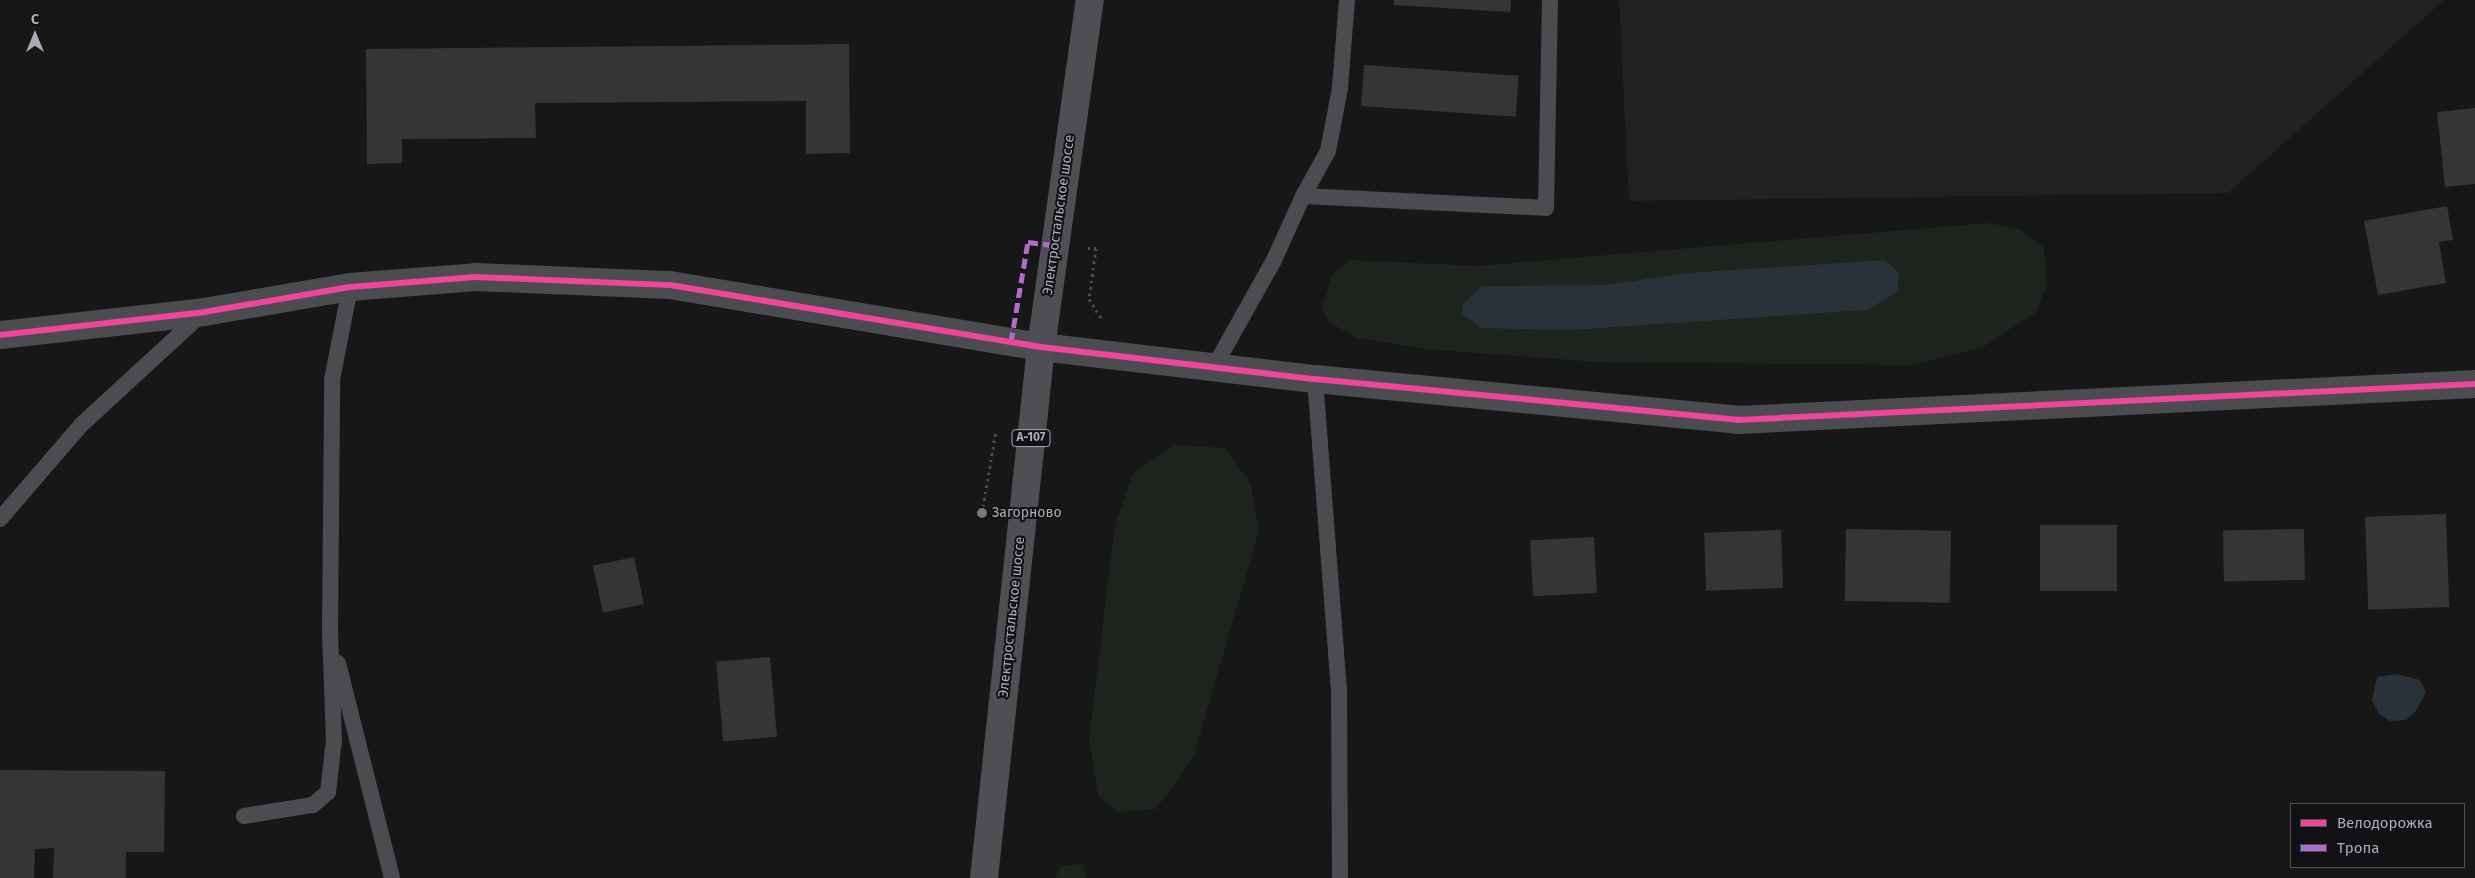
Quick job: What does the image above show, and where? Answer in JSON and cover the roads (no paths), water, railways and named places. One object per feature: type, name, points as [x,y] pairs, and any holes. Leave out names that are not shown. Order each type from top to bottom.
[{"type":"main road","name":"Электростальское шоссе","points":[[984,878],[1041,347],[1090,0]]},
{"type":"street","points":[[0,335],[204,312],[350,288],[476,277],[670,285],[1041,347],[1315,379],[1738,420],[2475,384]]},
{"type":"lane","points":[[1214,367],[1274,260],[1303,196],[1328,151],[1340,88],[1347,0]]},
{"type":"lane","points":[[1303,196],[1546,208],[1550,0]]},
{"type":"lane","points":[[244,816],[313,805],[328,792],[334,740],[330,632],[332,380],[350,288]]},
{"type":"lane","points":[[0,519],[81,426],[204,312]]},
{"type":"lane","points":[[1315,379],[1339,689],[1340,878]]},
{"type":"lane","points":[[330,632],[392,878]]},
{"type":"place","name":"Загорново","points":[[982,513]]}]
